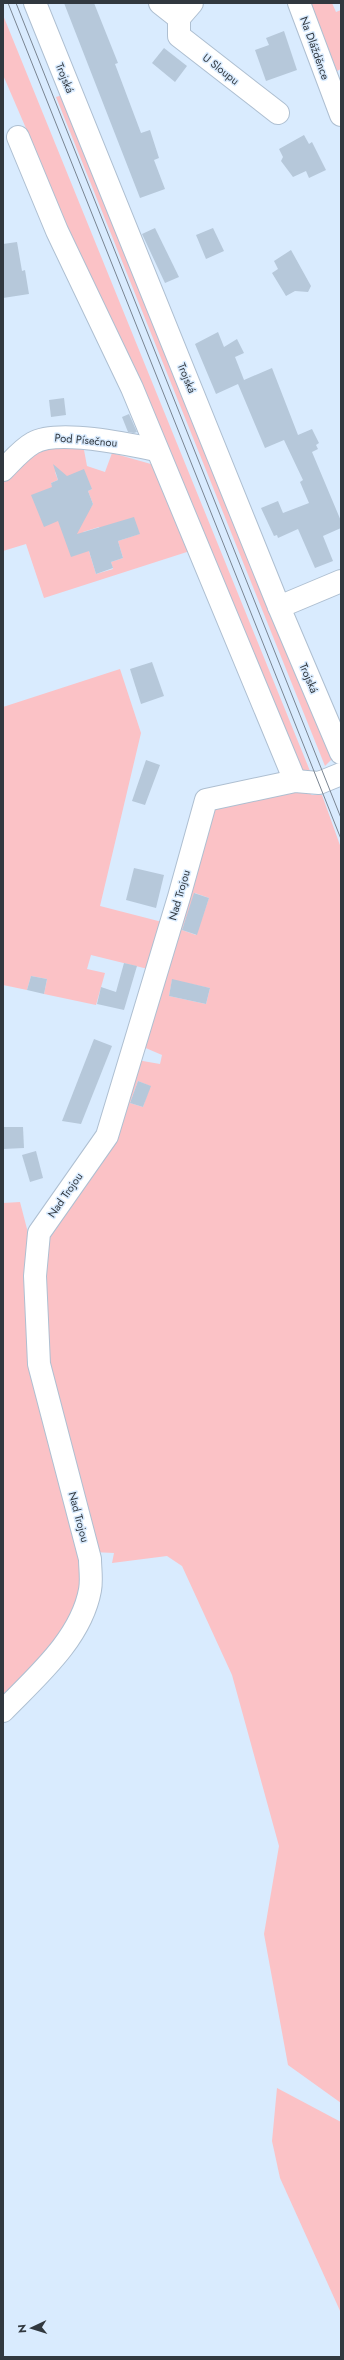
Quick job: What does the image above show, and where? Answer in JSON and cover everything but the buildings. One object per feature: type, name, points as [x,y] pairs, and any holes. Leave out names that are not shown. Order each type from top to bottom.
[{"type":"street","name":"Trojská","points":[[35,3],[279,607],[341,753]]},
{"type":"street","name":"U Sloupu","points":[[160,3],[185,11],[179,36],[278,113]]},
{"type":"street","name":"Na Dlážděnce","points":[[299,3],[341,115]]},
{"type":"street","points":[[18,137],[57,231],[132,388],[156,450],[295,781]]},
{"type":"street","name":"Pod Písečnou","points":[[3,470],[33,443],[52,436],[119,442],[156,450]]},
{"type":"street","points":[[279,607],[341,581]]},
{"type":"street","name":"Nad Trojou","points":[[3,1711],[37,1677],[63,1646],[79,1620],[91,1589],[90,1559],[39,1364],[35,1276],[38,1234],[108,1136],[132,1059],[149,992],[179,897],[206,800],[295,781],[319,783],[341,774]]},
{"type":"shaded area","points":[[311,3],[332,3],[336,12],[341,10],[341,69],[337,71]]},
{"type":"shaded area","points":[[3,15],[310,771],[303,771],[297,767],[60,223],[28,133],[3,75]]},
{"type":"shaded area","points":[[66,94],[334,757],[325,766],[56,97]]},
{"type":"shaded area","points":[[71,447],[84,450],[87,466],[105,472],[112,453],[158,466],[190,551],[44,598],[26,544],[3,551],[3,481],[36,449]],"holes":[[[55,472],[64,478],[92,489],[88,491],[93,504],[91,507],[61,509],[51,483],[58,480]],[[99,527],[100,529],[139,534],[118,541],[123,558],[111,562],[113,569],[96,574],[83,532]]]},
{"type":"shaded area","points":[[120,669],[141,733],[100,906],[166,923],[152,970],[91,955],[87,969],[105,973],[96,1005],[44,994],[47,979],[31,976],[27,990],[3,985],[3,707]]},
{"type":"shaded area","points":[[298,786],[312,795],[322,795],[341,848],[341,2103],[288,2065],[264,1934],[279,1846],[232,1675],[182,1566],[167,1556],[112,1563],[114,1553],[93,1552],[43,1363],[46,1237],[137,1060],[160,1064],[162,1055],[141,1046],[209,806]],"holes":[[[195,893],[209,898],[196,935],[182,930]],[[172,980],[210,988],[206,1004],[169,996]],[[138,1081],[150,1086],[143,1107],[130,1103]]]},
{"type":"shaded area","points":[[20,1202],[33,1252],[33,1367],[80,1546],[81,1598],[63,1634],[3,1697],[3,1203]]},
{"type":"shaded area","points":[[277,2088],[341,2122],[341,2313],[280,2178],[272,2141]]},
{"type":"tram line","points":[[8,3],[341,839]]},
{"type":"tram line","points":[[16,3],[341,818]]}]
